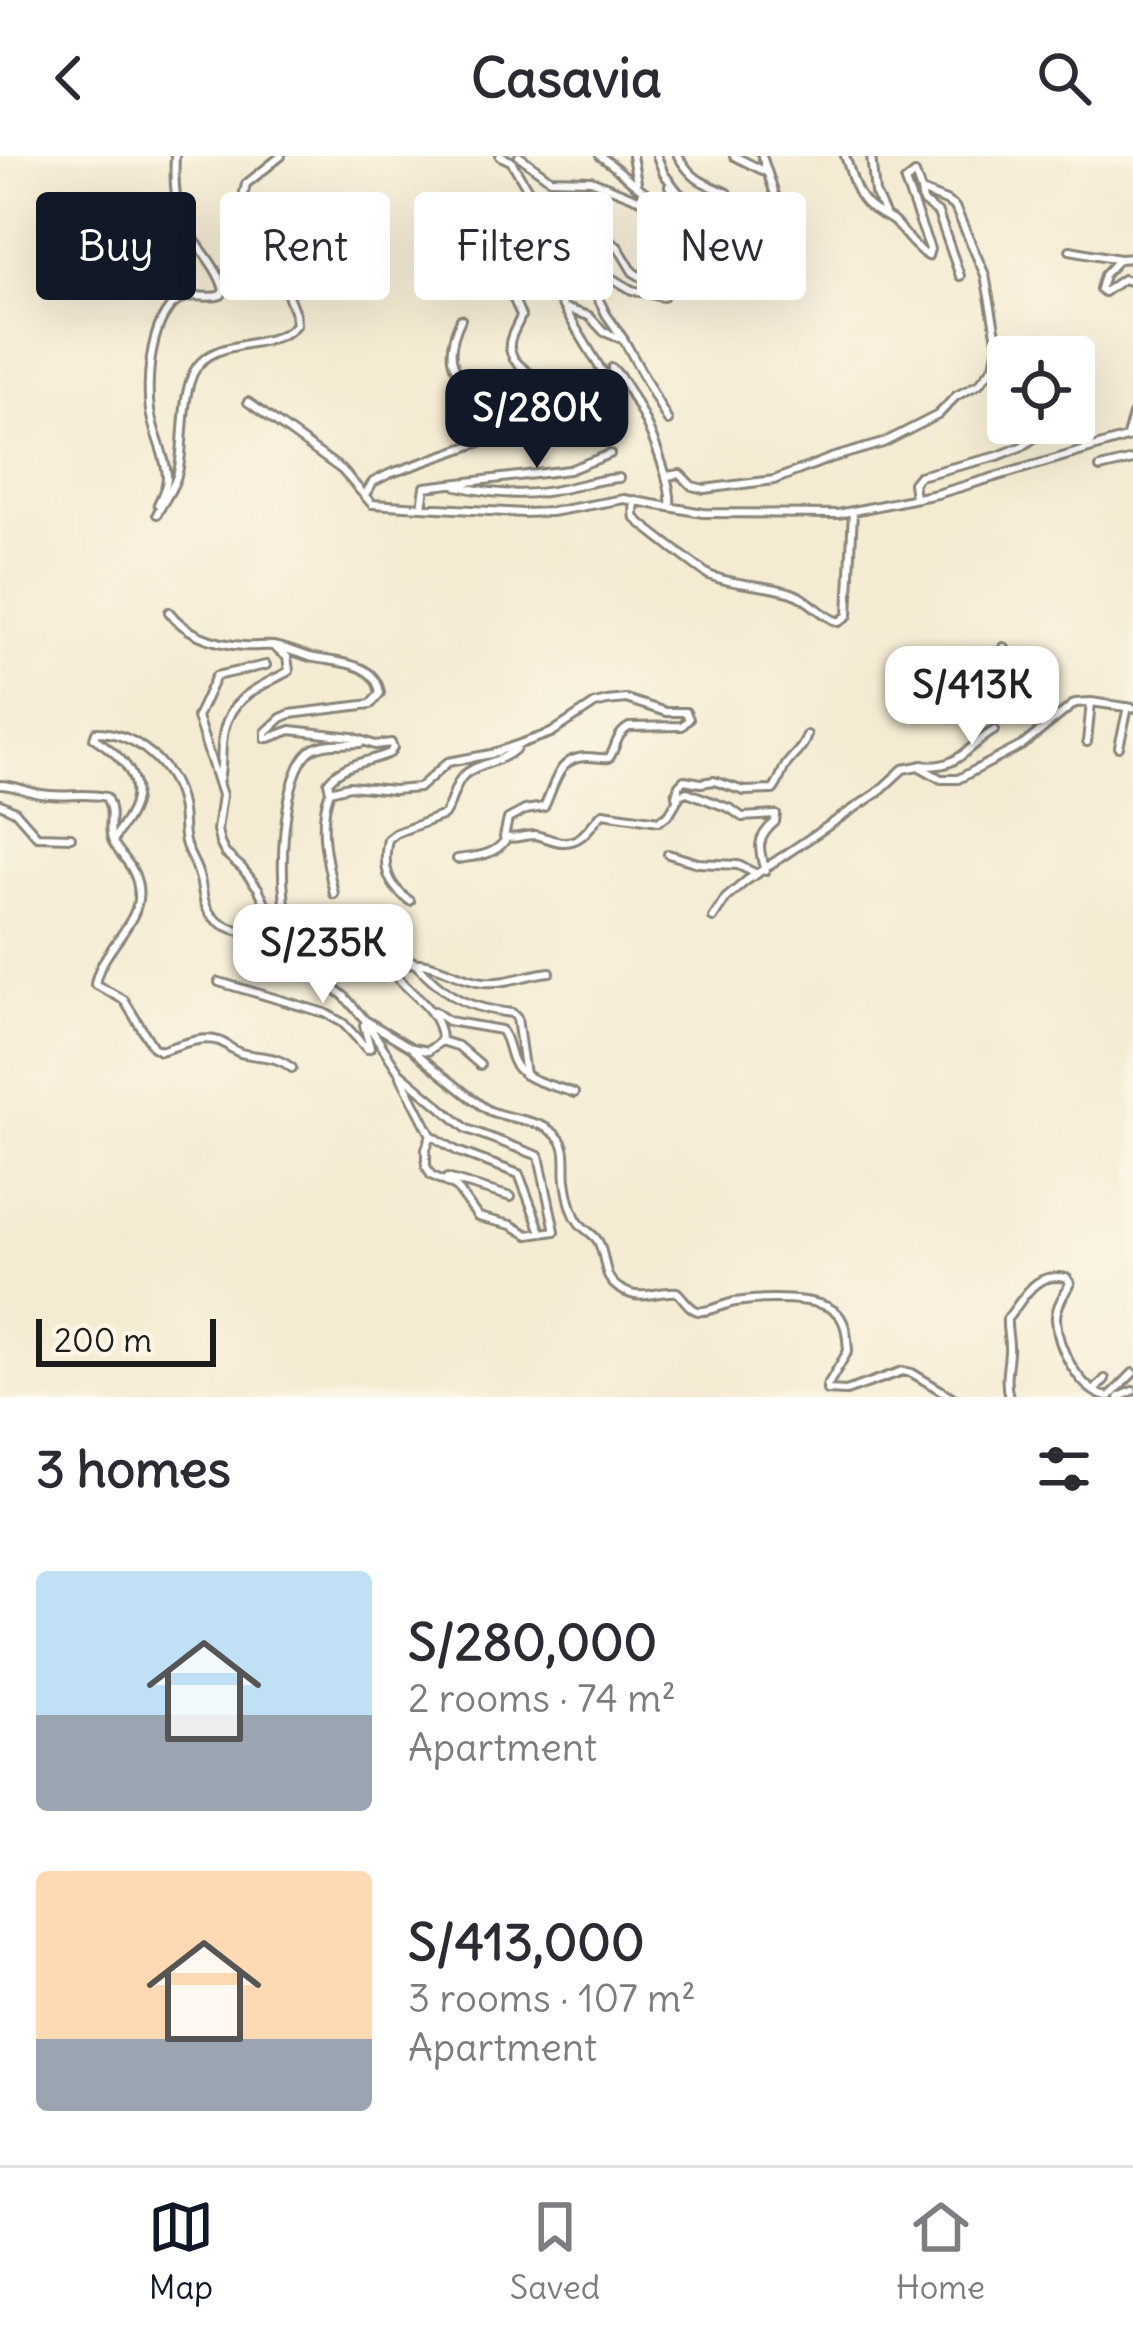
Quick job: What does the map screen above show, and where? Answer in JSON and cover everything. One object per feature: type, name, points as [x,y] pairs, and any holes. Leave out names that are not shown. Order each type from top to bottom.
[{"type":"street","points":[[175,156],[181,216],[224,290],[214,298],[191,296],[178,301],[164,314],[156,333],[150,411],[167,476],[157,514],[179,469],[188,394],[200,363],[232,348],[285,336],[296,324],[272,255],[243,197],[246,184],[257,172],[281,156]]},
{"type":"street","points":[[500,156],[511,161],[529,192]]},
{"type":"street","points":[[519,156],[550,179],[591,180],[637,198]]},
{"type":"street","points":[[600,156],[645,192]]},
{"type":"street","points":[[632,156],[637,184]]},
{"type":"street","points":[[657,156],[670,192]]},
{"type":"street","points":[[678,156],[703,184],[725,192]]},
{"type":"street","points":[[734,156],[769,174]]},
{"type":"street","points":[[845,156],[863,201],[887,217]]},
{"type":"street","points":[[872,156],[875,193],[887,217],[928,256],[927,240],[905,185],[912,175],[917,176],[923,202],[938,212],[960,276]]},
{"type":"street","points":[[762,157],[775,192]]},
{"type":"street","points":[[664,174],[678,192]]},
{"type":"street","points":[[668,476],[680,475],[704,489],[774,480],[883,443],[938,415],[956,396],[979,384],[994,365],[998,346],[985,275],[956,207],[921,191]]},
{"type":"street","points":[[613,243],[633,272],[661,286],[664,296],[632,290],[613,279]]},
{"type":"street","points":[[1070,250],[1133,258]]},
{"type":"street","points":[[1120,259],[1103,275],[1100,289],[1110,290],[1123,279],[1133,282]]},
{"type":"street","points":[[366,495],[373,482],[389,474],[524,429],[542,413],[548,397],[544,385],[518,366],[510,350],[521,316],[514,300]]},
{"type":"street","points":[[559,300],[608,381],[614,381],[612,368],[645,420],[668,476],[670,505]]},
{"type":"street","points":[[599,300],[668,421]]},
{"type":"street","points":[[564,308],[589,316],[604,332],[624,340]]},
{"type":"street","points":[[461,319],[451,342],[454,367],[463,378],[515,405],[521,428]]},
{"type":"street","points":[[248,402],[333,462],[372,504],[523,513],[624,499],[704,513],[838,514],[915,498],[1130,436],[1133,416]]},
{"type":"street","points":[[915,498],[913,483],[919,476],[1026,444]]},
{"type":"street","points":[[422,507],[425,487],[568,470],[610,454]]},
{"type":"street","points":[[1100,468],[1133,460]]},
{"type":"street","points":[[450,484],[491,494],[526,493],[619,478]]},
{"type":"street","points":[[635,500],[634,517],[639,523],[701,570],[791,593],[839,622],[848,615],[853,511]]},
{"type":"street","points":[[169,612],[177,623],[205,638],[247,647],[272,646],[362,669],[379,683],[380,693],[371,704],[280,718],[266,738],[292,730],[352,736],[364,743]]},
{"type":"street","points":[[218,782],[224,731],[232,709],[246,693],[289,670],[287,657],[272,646]]},
{"type":"street","points":[[1004,647],[1020,674]]},
{"type":"street","points":[[977,656],[998,691]]},
{"type":"street","points":[[266,665],[216,676],[197,717],[222,795],[220,843],[258,888],[271,915],[270,934]]},
{"type":"street","points":[[954,666],[975,704]]},
{"type":"street","points":[[928,680],[951,718]]},
{"type":"street","points":[[330,790],[419,788],[448,762],[491,754],[551,733],[607,701],[626,699],[689,715],[682,725],[629,728],[616,738],[609,758],[586,757],[566,764],[544,807],[508,819],[506,839],[499,849],[457,859]]},
{"type":"street","points":[[1087,742],[1091,702]]},
{"type":"street","points":[[917,766],[941,779],[958,778],[1023,745],[1076,703],[1130,708],[1119,747]]},
{"type":"street","points":[[713,918],[726,898],[877,793],[903,769],[957,761],[995,730]]},
{"type":"street","points":[[113,842],[135,800],[135,784],[122,758],[94,738],[96,732],[104,731],[140,744],[175,785],[182,803],[185,842],[213,917],[240,931],[270,934],[344,996],[365,1020],[412,1048],[428,1051],[441,1041]]},
{"type":"street","points":[[506,839],[538,835],[572,841],[603,813],[658,821],[669,814],[684,781],[714,781],[744,791],[773,790],[807,736]]},
{"type":"street","points":[[270,934],[281,926],[286,904],[286,817],[303,758],[323,746],[391,743],[390,753],[346,766],[328,782],[323,826],[334,894]]},
{"type":"street","points":[[410,901],[390,884],[388,839],[444,815],[463,776],[514,752],[518,745]]},
{"type":"street","points":[[0,785],[40,794],[106,797],[112,814],[110,837],[134,873],[138,901],[134,919],[107,955],[95,984],[124,1000],[153,1048],[160,1051],[197,1040],[221,1041],[239,1054],[271,1056],[292,1067]]},
{"type":"street","points":[[676,800],[687,792],[742,817],[776,815],[776,822],[758,843],[761,873]]},
{"type":"street","points":[[0,804],[15,811],[37,836],[70,837]]},
{"type":"street","points":[[668,854],[761,873]]},
{"type":"street","points":[[550,972],[503,983],[470,981],[418,960],[395,970],[395,975],[448,1021],[501,1030],[520,1073],[574,1093]]},
{"type":"street","points":[[412,961],[453,999],[518,1018],[525,1075]]},
{"type":"street","points":[[219,982],[325,1012],[344,1023],[367,1049],[365,1020]]},
{"type":"street","points":[[430,1009],[441,1041]]},
{"type":"street","points":[[365,1020],[399,1072],[431,1135],[457,1151],[519,1174],[541,1232]]},
{"type":"street","points":[[441,1041],[458,1046],[480,1065]]},
{"type":"street","points":[[412,1048],[489,1111],[546,1128],[560,1138],[571,1206],[577,1221],[598,1240],[603,1268],[618,1287],[638,1296],[676,1292],[700,1311],[752,1300],[823,1305],[836,1311],[848,1338],[844,1361],[826,1386],[829,1392],[846,1391],[903,1371],[952,1397]]},
{"type":"street","points":[[399,1072],[466,1129],[539,1156],[555,1231],[528,1235],[511,1225],[478,1217],[456,1187],[431,1174],[426,1166],[431,1135]]},
{"type":"street","points":[[431,1174],[511,1197]]},
{"type":"street","points":[[1005,1397],[1010,1345],[1007,1319],[1046,1276],[1067,1278],[1070,1283],[1055,1317],[1061,1344],[1075,1370],[1094,1391],[1108,1397],[1133,1373]]},
{"type":"street","points":[[1094,1391],[1105,1379]]},
{"type":"street","points":[[1119,1397],[1133,1391]]}]
